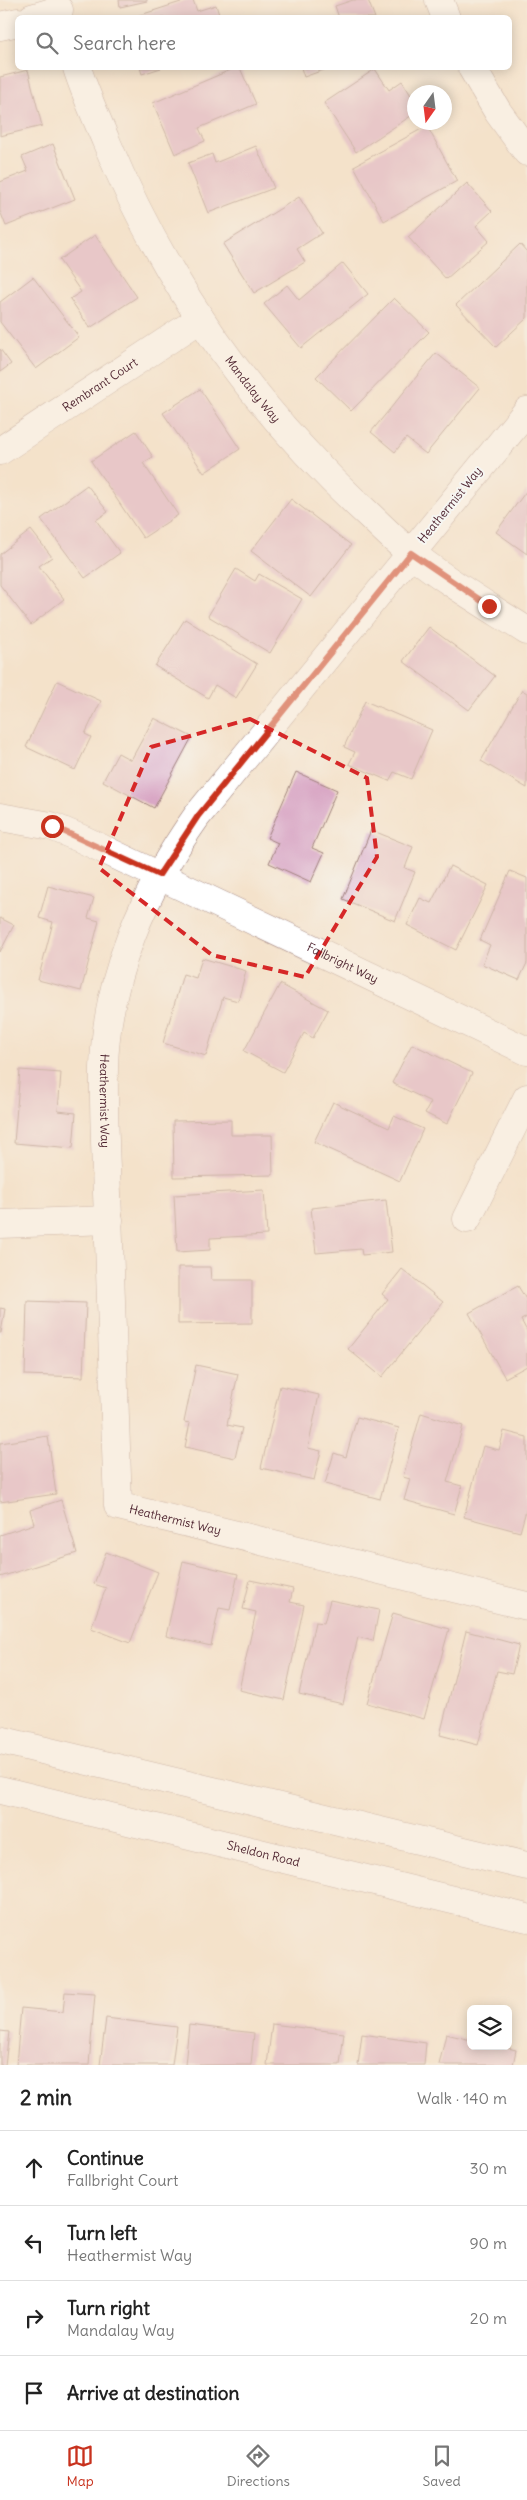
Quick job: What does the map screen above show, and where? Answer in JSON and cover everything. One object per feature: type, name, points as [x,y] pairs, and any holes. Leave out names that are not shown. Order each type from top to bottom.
[{"type":"street","points":[[439,0],[445,15]]},
{"type":"street","points":[[41,15],[59,9]]},
{"type":"street","points":[[0,26],[15,23]]},
{"type":"street","name":"Mandalay Way","points":[[78,70],[125,188],[159,253],[200,319],[230,362],[275,419],[337,486],[411,553],[527,631]]},
{"type":"street","points":[[473,70],[498,112],[527,152]]},
{"type":"street","name":"Rembrant Court","points":[[0,451],[200,319]]},
{"type":"street","name":"Heathermist Way","points":[[527,411],[198,816],[159,875],[139,916],[125,952],[109,1028],[104,1066],[118,1506],[527,1606]]},
{"type":"street","name":"Fallbright Way","points":[[0,817],[52,826],[527,1050]]},
{"type":"street","points":[[467,1219],[527,1098]]},
{"type":"street","points":[[0,1224],[108,1220]]},
{"type":"street","points":[[0,1740],[527,1866]]},
{"type":"street","name":"Sheldon Road","points":[[0,1790],[527,1918]]},
{"type":"highlighted area","points":[[250,719],[367,778],[377,857],[305,977],[212,955],[99,868],[151,747]]},
{"type":"building","points":[[119,0],[147,0],[147,1],[120,7]]},
{"type":"building","points":[[187,0],[193,0],[197,11],[216,5],[219,15],[140,15]]},
{"type":"building","points":[[353,0],[368,0],[374,15],[338,15],[335,6]]},
{"type":"building","points":[[28,70],[42,126],[0,136],[0,77]]},
{"type":"building","points":[[141,70],[155,70],[142,74]]},
{"type":"building","points":[[230,70],[241,70],[256,104],[199,128],[205,141],[175,154],[153,103]]},
{"type":"building","points":[[302,70],[323,70],[304,77]]},
{"type":"building","points":[[374,70],[376,70],[389,90],[402,81],[407,89],[407,119],[356,152],[324,103]]},
{"type":"building","points":[[420,130],[429,130],[457,181],[384,221],[354,166]]},
{"type":"building","points":[[53,144],[75,199],[6,226],[0,211],[0,182],[28,171],[22,157]]},
{"type":"building","points":[[256,146],[274,188],[208,213],[188,163],[212,154],[215,163]]},
{"type":"building","points":[[467,183],[492,211],[476,226],[489,241],[446,279],[408,237]]},
{"type":"building","points":[[299,197],[322,233],[297,249],[305,262],[254,293],[223,244]]},
{"type":"building","points":[[95,235],[137,297],[90,328],[70,299],[81,292],[59,260]]},
{"type":"building","points":[[520,244],[527,252],[527,318],[496,347],[456,305]]},
{"type":"building","points":[[343,263],[368,294],[301,348],[264,304],[287,285],[299,300]]},
{"type":"building","points":[[33,277],[79,337],[36,369],[0,322],[0,302]]},
{"type":"building","points":[[394,298],[429,332],[351,411],[316,377]]},
{"type":"building","points":[[0,349],[11,364],[0,372]]},
{"type":"building","points":[[436,353],[480,388],[426,454],[406,438],[395,452],[371,432]]},
{"type":"building","points":[[200,389],[240,449],[204,473],[163,413]]},
{"type":"building","points":[[136,431],[153,457],[143,463],[178,515],[143,538],[91,461]]},
{"type":"building","points":[[87,485],[108,512],[96,520],[120,553],[85,578],[41,519]]},
{"type":"building","points":[[527,490],[527,554],[496,532]]},
{"type":"building","points":[[291,499],[351,545],[311,597],[251,551]]},
{"type":"building","points":[[31,530],[52,557],[39,566],[64,599],[31,625],[0,585],[0,554]]},
{"type":"building","points":[[236,569],[255,581],[259,574],[302,599],[270,653],[208,616]]},
{"type":"building","points":[[185,619],[257,664],[236,698],[215,685],[208,698],[155,666]]},
{"type":"building","points":[[429,627],[495,676],[469,710],[403,661]]},
{"type":"building","points":[[57,681],[101,701],[85,734],[91,737],[75,770],[26,747]]},
{"type":"building","points":[[522,690],[527,693],[527,788],[481,761]]},
{"type":"building","points":[[365,701],[432,730],[411,779],[394,772],[389,781],[349,764],[355,752],[344,747]]},
{"type":"building","points":[[154,718],[192,737],[154,808],[103,781],[118,753],[131,760]]},
{"type":"building","points":[[296,772],[337,790],[312,848],[324,853],[311,882],[269,863],[278,843],[267,838]]},
{"type":"building","points":[[371,830],[413,847],[405,868],[415,872],[395,921],[343,899]]},
{"type":"building","points":[[450,866],[488,885],[456,950],[407,925],[420,898],[431,903]]},
{"type":"building","points":[[510,871],[527,878],[527,963],[519,980],[482,964],[490,945],[480,940]]},
{"type":"building","points":[[48,886],[94,898],[88,918],[99,921],[81,991],[38,980],[53,922],[39,918]]},
{"type":"building","points":[[0,918],[14,925],[0,952]]},
{"type":"building","points":[[202,958],[246,971],[238,1001],[223,997],[206,1056],[163,1043],[183,974],[196,978]]},
{"type":"building","points":[[280,984],[328,1010],[313,1038],[304,1033],[283,1072],[244,1051]]},
{"type":"building","points":[[412,1044],[472,1073],[447,1124],[425,1113],[431,1102],[392,1083]]},
{"type":"building","points":[[20,1070],[61,1073],[58,1111],[76,1113],[73,1148],[14,1143]]},
{"type":"building","points":[[333,1102],[389,1128],[394,1116],[423,1129],[400,1181],[314,1142]]},
{"type":"building","points":[[231,1120],[231,1135],[272,1135],[273,1175],[174,1177],[173,1121]]},
{"type":"building","points":[[264,1190],[267,1235],[210,1238],[210,1250],[177,1252],[174,1195]]},
{"type":"building","points":[[386,1200],[392,1252],[362,1255],[361,1249],[316,1253],[311,1208]]},
{"type":"building","points":[[178,1267],[210,1267],[211,1280],[252,1280],[252,1323],[178,1324]]},
{"type":"building","points":[[402,1269],[443,1302],[382,1377],[348,1349],[388,1299],[382,1294]]},
{"type":"building","points":[[518,1286],[527,1301],[527,1317],[521,1320],[527,1331],[527,1366],[505,1378],[469,1313]]},
{"type":"building","points":[[27,1301],[86,1303],[83,1377],[25,1375]]},
{"type":"building","points":[[0,1308],[5,1309],[1,1333],[0,1333]]},
{"type":"building","points":[[196,1365],[238,1374],[227,1425],[242,1428],[235,1458],[185,1447],[190,1423],[184,1422]]},
{"type":"building","points":[[280,1386],[319,1395],[308,1448],[321,1451],[314,1480],[261,1468]]},
{"type":"building","points":[[421,1413],[463,1426],[447,1482],[462,1486],[454,1514],[404,1500],[410,1479],[403,1477]]},
{"type":"building","points":[[357,1417],[399,1428],[380,1499],[325,1484],[334,1453],[346,1457]]},
{"type":"building","points":[[504,1431],[527,1437],[527,1507],[520,1532],[464,1517],[483,1446],[499,1450]]},
{"type":"building","points":[[48,1436],[56,1494],[0,1502],[0,1443]]},
{"type":"building","points":[[61,1500],[77,1553],[0,1577],[0,1535],[34,1524],[30,1510]]},
{"type":"building","points":[[106,1552],[158,1572],[130,1643],[91,1628],[106,1588],[94,1584]]},
{"type":"building","points":[[183,1561],[238,1574],[230,1610],[219,1608],[211,1646],[166,1636]]},
{"type":"building","points":[[250,1580],[293,1589],[290,1602],[304,1605],[284,1700],[239,1690],[256,1612],[243,1609]]},
{"type":"building","points":[[330,1600],[379,1610],[373,1641],[358,1637],[343,1704],[299,1694],[315,1622],[324,1623]]},
{"type":"building","points":[[393,1613],[449,1629],[424,1719],[367,1703]]},
{"type":"building","points":[[466,1631],[519,1645],[512,1674],[497,1671],[478,1745],[440,1735]]},
{"type":"building","points":[[65,1992],[95,1994],[89,2065],[16,2065],[21,2008],[63,2012]]},
{"type":"building","points":[[106,2018],[177,2027],[172,2065],[100,2065]]},
{"type":"building","points":[[272,2024],[344,2033],[340,2065],[267,2065]]},
{"type":"building","points":[[189,2025],[254,2033],[251,2065],[185,2065]]},
{"type":"building","points":[[0,2031],[9,2032],[5,2065],[0,2065]]},
{"type":"building","points":[[362,2034],[426,2043],[424,2065],[358,2065]]},
{"type":"building","points":[[446,2034],[467,2039],[467,2050],[516,2050],[513,2065],[439,2065]]},
{"type":"route","points":[[52,826],[159,875],[175,847],[198,816],[411,553],[489,606]]}]
